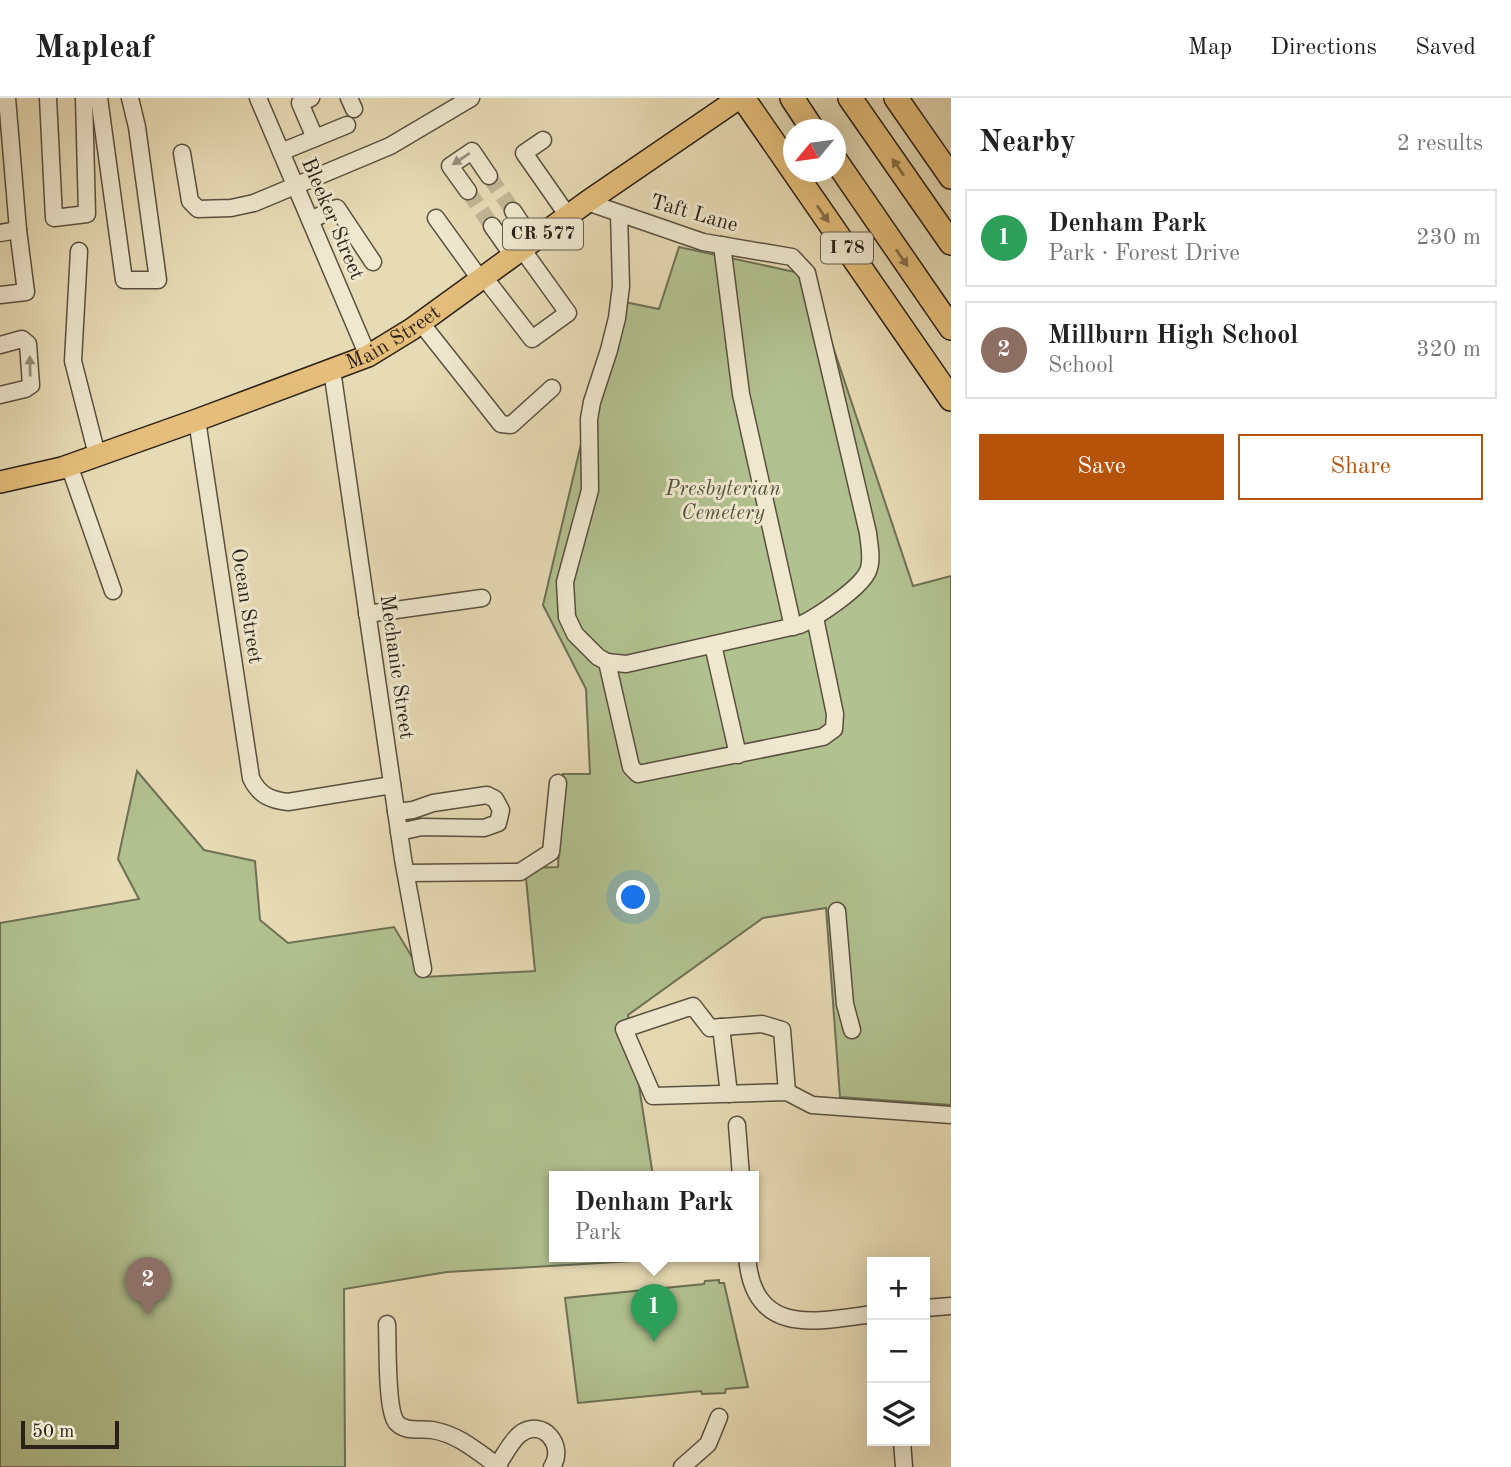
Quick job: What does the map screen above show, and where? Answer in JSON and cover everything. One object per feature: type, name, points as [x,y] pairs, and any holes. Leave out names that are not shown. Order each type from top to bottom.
[{"type":"highway","name":"I 78","points":[[741,98],[951,399]]},
{"type":"highway","points":[[792,98],[806,119]]},
{"type":"highway","points":[[850,98],[951,243]]},
{"type":"highway","points":[[896,98],[951,177]]},
{"type":"highway","name":"I 78","points":[[846,177],[951,328]]},
{"type":"main road","name":"Main Street","points":[[0,482],[69,465],[368,356],[421,323],[587,202],[741,98]]},
{"type":"street","points":[[0,295],[26,292],[6,150],[7,98]]},
{"type":"street","points":[[48,98],[54,218],[87,214],[84,98]]},
{"type":"street","points":[[99,98],[124,280],[158,280],[137,127],[130,98]]},
{"type":"street","name":"Bleeker Street","points":[[258,98],[368,356]]},
{"type":"street","points":[[311,98],[300,103],[315,138]]},
{"type":"street","points":[[182,153],[190,201],[198,209],[231,208],[254,203],[390,146],[471,98]]},
{"type":"street","points":[[281,152],[347,125]]},
{"type":"street","points":[[543,140],[524,153],[568,216]]},
{"type":"street","points":[[468,191],[450,166],[472,151],[489,176]]},
{"type":"street","name":"Taft Lane","points":[[587,202],[703,242],[792,257],[807,273],[868,533],[871,560],[868,573],[815,618]]},
{"type":"street","points":[[310,220],[337,208],[373,262]]},
{"type":"street","points":[[513,211],[523,249]]},
{"type":"street","points":[[607,662],[634,771],[644,775],[823,737],[834,729],[835,714],[815,618],[793,626],[626,664],[607,662],[598,657],[575,634],[567,617],[565,582],[590,490],[589,419],[610,350],[621,286],[618,213]]},
{"type":"street","points":[[436,218],[532,339],[568,313],[523,249],[492,226]]},
{"type":"street","points":[[0,233],[18,230]]},
{"type":"street","points":[[722,246],[741,394],[793,626]]},
{"type":"street","points":[[79,251],[73,361],[97,455]]},
{"type":"street","points":[[421,323],[502,424],[511,425],[552,388]]},
{"type":"street","points":[[0,345],[22,339],[28,344],[31,385],[0,395]]},
{"type":"street","name":"Mechanic Street","points":[[332,370],[399,832],[423,969]]},
{"type":"street","name":"Ocean Street","points":[[197,420],[251,778],[262,794],[274,800],[288,802],[392,785]]},
{"type":"street","points":[[69,465],[113,591]]},
{"type":"street","points":[[368,614],[482,598]]},
{"type":"street","points":[[713,645],[738,755]]},
{"type":"street","points":[[406,873],[520,872],[551,852],[558,783]]},
{"type":"street","points":[[396,812],[487,795],[495,799],[501,810],[498,823],[484,828],[422,827],[399,832]]},
{"type":"street","points":[[837,911],[845,1003],[852,1030]]},
{"type":"street","points":[[786,1092],[782,1030],[762,1024],[710,1028],[693,1006],[624,1029],[653,1096],[786,1092],[812,1105],[951,1115]]},
{"type":"street","points":[[721,1027],[729,1094]]},
{"type":"street","points":[[737,1125],[741,1171]]},
{"type":"street","points":[[748,1262],[751,1283],[767,1306],[789,1319],[814,1322],[867,1315]]},
{"type":"street","points":[[930,1308],[951,1306]]},
{"type":"street","points":[[387,1324],[390,1404],[396,1422],[409,1430],[433,1430],[458,1437],[498,1466],[521,1433],[544,1430],[552,1436],[557,1447],[556,1461],[552,1467]]},
{"type":"street","points":[[682,1467],[708,1444],[719,1418]]},
{"type":"street","points":[[902,1446],[904,1467]]},
{"type":"green space","name":"Presbyterian Cemetery","points":[[679,247],[809,275],[913,586],[951,576],[951,1105],[840,1097],[826,908],[763,918],[628,1015],[652,1171],[549,1171],[549,1262],[615,1262],[447,1272],[344,1289],[345,1467],[0,1467],[0,923],[139,899],[118,859],[137,771],[204,850],[255,861],[260,920],[288,943],[394,927],[424,977],[535,971],[525,868],[558,867],[563,774],[590,774],[586,689],[543,605],[615,300],[659,309]]},
{"type":"green space","points":[[719,1280],[719,1283],[724,1283],[748,1387],[726,1389],[725,1393],[702,1394],[701,1391],[578,1403],[565,1298],[704,1284],[705,1281]]},
{"type":"tunnel","points":[[489,176],[513,211]]},
{"type":"tunnel","points":[[468,191],[492,226]]},
{"type":"place","name":"Millburn High School","points":[[148,1315]]},
{"type":"place","name":"Denham Park","points":[[654,1342]]}]
